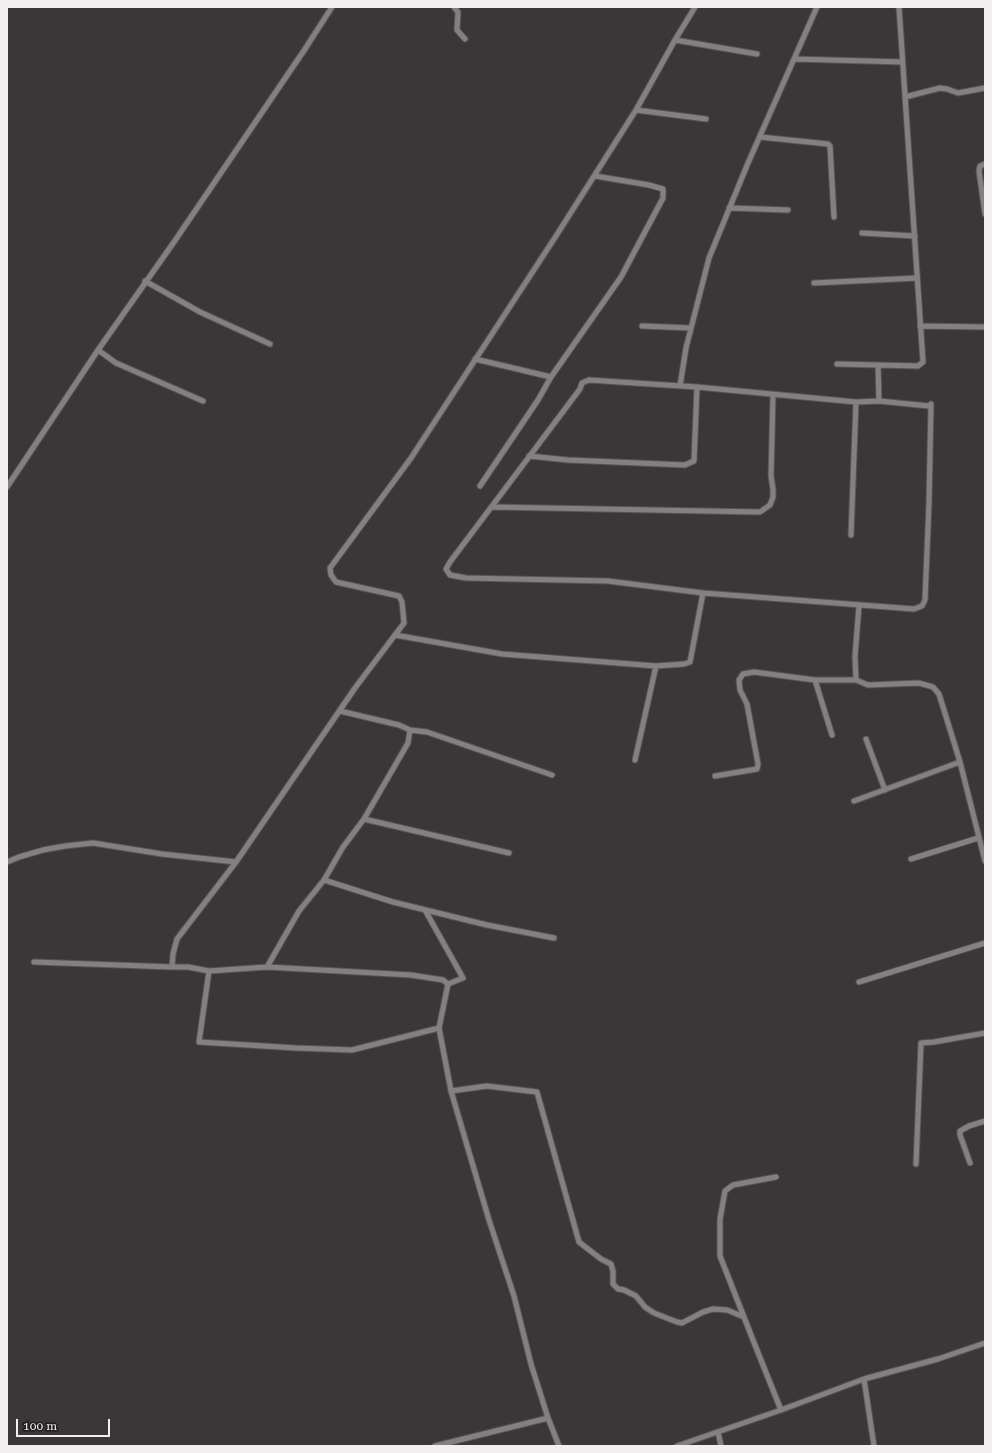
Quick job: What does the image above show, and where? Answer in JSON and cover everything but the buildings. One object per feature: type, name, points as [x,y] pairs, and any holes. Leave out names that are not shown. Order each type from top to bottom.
[{"type":"street","points":[[7,487],[98,350],[305,49],[332,7]]},
{"type":"street","points":[[454,7],[458,12],[457,30],[465,39]]},
{"type":"street","points":[[172,966],[173,954],[177,939],[236,862],[355,688],[404,623],[402,602],[399,596],[336,582],[331,575],[330,568],[411,458],[595,176],[636,110],[695,7]]},
{"type":"street","points":[[680,386],[686,348],[709,258],[729,208],[817,7]]},
{"type":"street","points":[[836,364],[918,366],[923,362],[899,7]]},
{"type":"street","points":[[675,40],[757,54]]},
{"type":"street","points":[[795,59],[902,62]]},
{"type":"street","points":[[904,97],[940,88],[947,88],[958,93],[985,88]]},
{"type":"street","points":[[636,110],[706,119]]},
{"type":"street","points":[[760,137],[828,144],[830,146],[834,218]]},
{"type":"street","points":[[985,164],[980,166],[979,172],[985,214]]},
{"type":"street","points":[[480,486],[538,400],[551,377],[621,277],[663,198],[663,189],[649,185],[595,176]]},
{"type":"street","points":[[729,208],[788,210]]},
{"type":"street","points":[[862,233],[915,236]]},
{"type":"street","points":[[814,283],[917,278]]},
{"type":"street","points":[[145,281],[200,312],[270,344]]},
{"type":"street","points":[[642,326],[691,328]]},
{"type":"street","points":[[920,326],[985,327]]},
{"type":"street","points":[[98,350],[116,363],[203,401]]},
{"type":"street","points":[[475,359],[551,377]]},
{"type":"street","points":[[878,365],[879,401]]},
{"type":"street","points":[[589,380],[697,387],[856,402],[879,401],[929,406],[931,404],[925,600],[922,606],[914,609],[859,606],[702,593],[608,581],[466,578],[450,575],[446,569],[580,389],[582,383],[589,380]]},
{"type":"street","points":[[529,456],[568,460],[685,465],[694,461],[697,387]]},
{"type":"street","points":[[492,507],[760,512],[770,505],[773,497],[771,476],[773,395]]},
{"type":"street","points":[[850,535],[856,402]]},
{"type":"street","points":[[395,635],[502,654],[656,666],[684,664],[690,662],[702,593]]},
{"type":"street","points":[[856,680],[855,656],[859,606]]},
{"type":"street","points":[[635,760],[656,666]]},
{"type":"street","points":[[715,776],[756,769],[758,764],[747,704],[740,690],[739,680],[743,674],[754,672],[814,680],[856,680],[868,685],[919,683],[933,687],[939,694],[960,762],[985,861]]},
{"type":"street","points":[[814,680],[832,735]]},
{"type":"street","points":[[340,711],[399,725],[410,730],[427,732],[552,775]]},
{"type":"street","points":[[267,968],[299,911],[324,880],[343,847],[364,819],[408,743],[410,730]]},
{"type":"street","points":[[866,739],[885,790]]},
{"type":"street","points":[[854,801],[960,762]]},
{"type":"street","points":[[364,819],[508,853]]},
{"type":"street","points":[[911,859],[978,838]]},
{"type":"street","points":[[7,862],[43,850],[93,843],[162,854],[236,862]]},
{"type":"street","points":[[324,880],[393,902],[487,926],[554,938]]},
{"type":"street","points":[[425,910],[463,978],[448,984]]},
{"type":"street","points":[[859,982],[985,943]]},
{"type":"street","points":[[34,962],[172,966],[209,971],[267,968],[411,975],[443,980],[448,984]]},
{"type":"street","points":[[209,971],[199,1042],[352,1050],[439,1028]]},
{"type":"street","points":[[448,984],[439,1028],[451,1091],[489,1220],[514,1296],[531,1364],[548,1418],[559,1446]]},
{"type":"street","points":[[916,1164],[921,1043],[985,1033]]},
{"type":"street","points":[[451,1091],[488,1086],[537,1092],[579,1242],[601,1260],[611,1264],[613,1271],[613,1284],[618,1289],[624,1290],[636,1296],[645,1307],[677,1322],[682,1323],[703,1312],[713,1309],[727,1310],[744,1317]]},
{"type":"street","points":[[970,1163],[960,1136],[960,1131],[969,1126],[985,1121]]},
{"type":"street","points":[[776,1177],[733,1184],[725,1191],[720,1219],[720,1256],[781,1410]]},
{"type":"street","points":[[677,1446],[781,1410],[864,1378],[938,1359],[985,1343]]},
{"type":"street","points":[[864,1378],[874,1446]]},
{"type":"street","points":[[435,1446],[548,1418]]},
{"type":"street","points":[[718,1432],[721,1446]]}]
